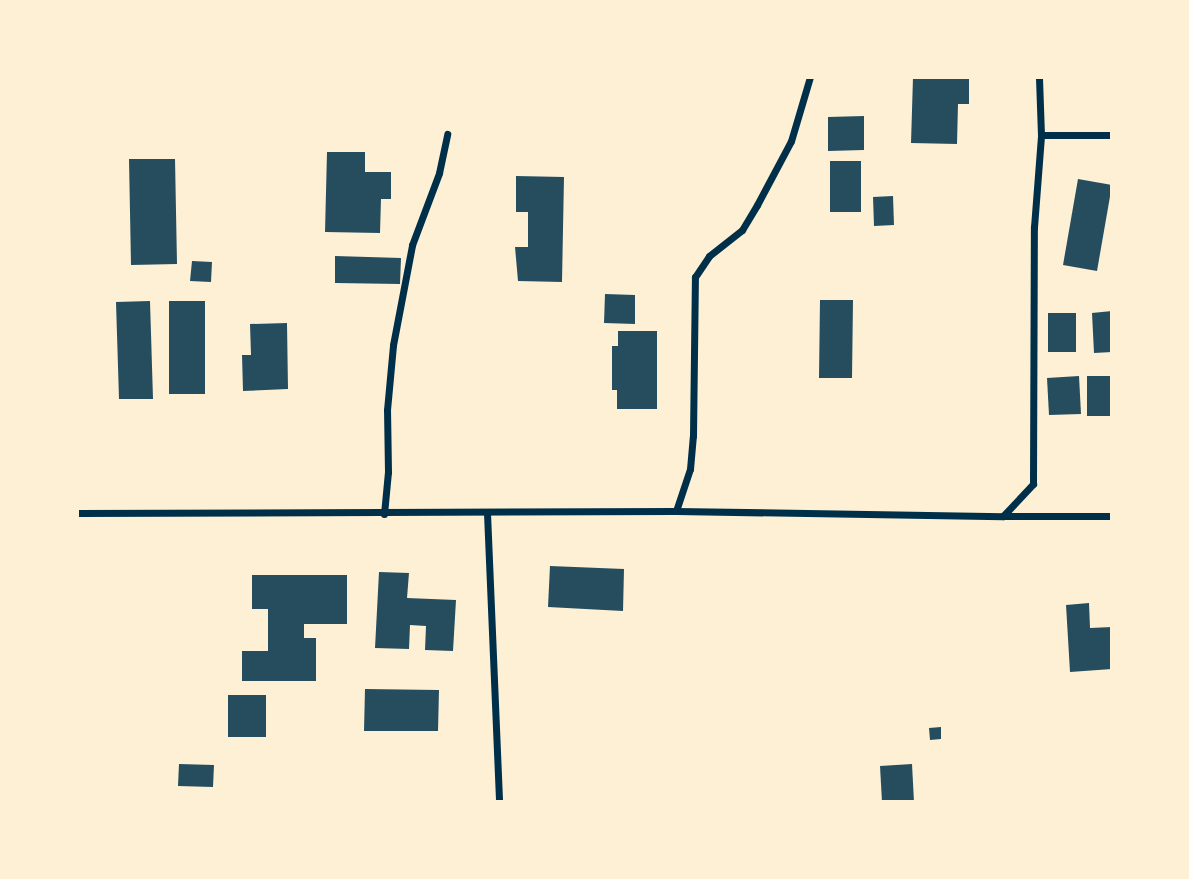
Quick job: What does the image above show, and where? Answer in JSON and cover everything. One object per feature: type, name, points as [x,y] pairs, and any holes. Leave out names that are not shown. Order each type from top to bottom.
[{"type":"street","points":[[676,511],[690,469],[692,447],[695,277],[709,256],[742,230],[757,205],[790,141],[810,77]]},
{"type":"street","points":[[1003,516],[1033,484],[1034,228],[1041,135],[1040,77]]},
{"type":"street","points":[[384,514],[388,472],[387,410],[393,345],[412,245],[439,173],[447,134]]},
{"type":"street","points":[[1041,135],[1112,135]]},
{"type":"street","points":[[77,513],[676,511],[1112,516]]},
{"type":"street","points":[[487,513],[499,802]]},
{"type":"building","points":[[913,77],[969,77],[969,104],[958,104],[957,144],[911,143]]},
{"type":"building","points":[[864,116],[864,150],[828,151],[828,117]]},
{"type":"building","points":[[327,152],[365,152],[365,172],[391,172],[391,199],[381,199],[380,233],[325,232]]},
{"type":"building","points":[[129,159],[175,159],[177,264],[131,265]]},
{"type":"building","points":[[830,161],[861,161],[861,212],[830,212]]},
{"type":"building","points":[[516,176],[564,177],[562,282],[518,281],[515,247],[528,247],[528,212],[516,212]]},
{"type":"building","points":[[1078,179],[1112,185],[1097,271],[1063,265]]},
{"type":"building","points":[[893,196],[894,225],[874,226],[873,197]]},
{"type":"building","points":[[335,256],[401,258],[400,284],[335,283]]},
{"type":"building","points":[[192,261],[212,262],[211,282],[190,281]]},
{"type":"building","points":[[605,294],[635,295],[635,324],[604,323]]},
{"type":"building","points":[[820,300],[853,300],[852,378],[819,378]]},
{"type":"building","points":[[150,301],[153,399],[119,399],[116,302]]},
{"type":"building","points":[[169,301],[205,301],[205,394],[169,394]]},
{"type":"building","points":[[1112,311],[1112,352],[1094,353],[1092,313]]},
{"type":"building","points":[[1048,313],[1076,313],[1076,352],[1048,352]]},
{"type":"building","points":[[287,323],[288,389],[243,391],[242,355],[251,355],[250,324]]},
{"type":"building","points":[[618,331],[657,331],[657,409],[617,409],[617,390],[612,390],[612,346],[618,346]]},
{"type":"building","points":[[1079,376],[1081,414],[1049,415],[1047,378]]},
{"type":"building","points":[[1087,376],[1112,376],[1112,416],[1087,416]]},
{"type":"building","points":[[550,566],[624,569],[623,611],[548,607]]},
{"type":"building","points":[[379,572],[409,573],[407,598],[456,600],[453,651],[425,650],[426,626],[410,625],[409,649],[375,648]]},
{"type":"building","points":[[252,575],[347,575],[347,624],[304,624],[304,638],[316,638],[316,681],[242,681],[242,651],[268,651],[268,609],[252,609]]},
{"type":"building","points":[[1089,603],[1090,628],[1112,627],[1112,669],[1070,672],[1066,605]]},
{"type":"building","points":[[365,689],[439,690],[438,731],[364,731]]},
{"type":"building","points":[[228,695],[266,695],[266,737],[228,737]]},
{"type":"building","points":[[941,727],[941,739],[930,740],[929,728]]},
{"type":"building","points":[[179,764],[214,765],[213,787],[178,786]]},
{"type":"building","points":[[912,764],[914,802],[882,802],[880,766]]}]
